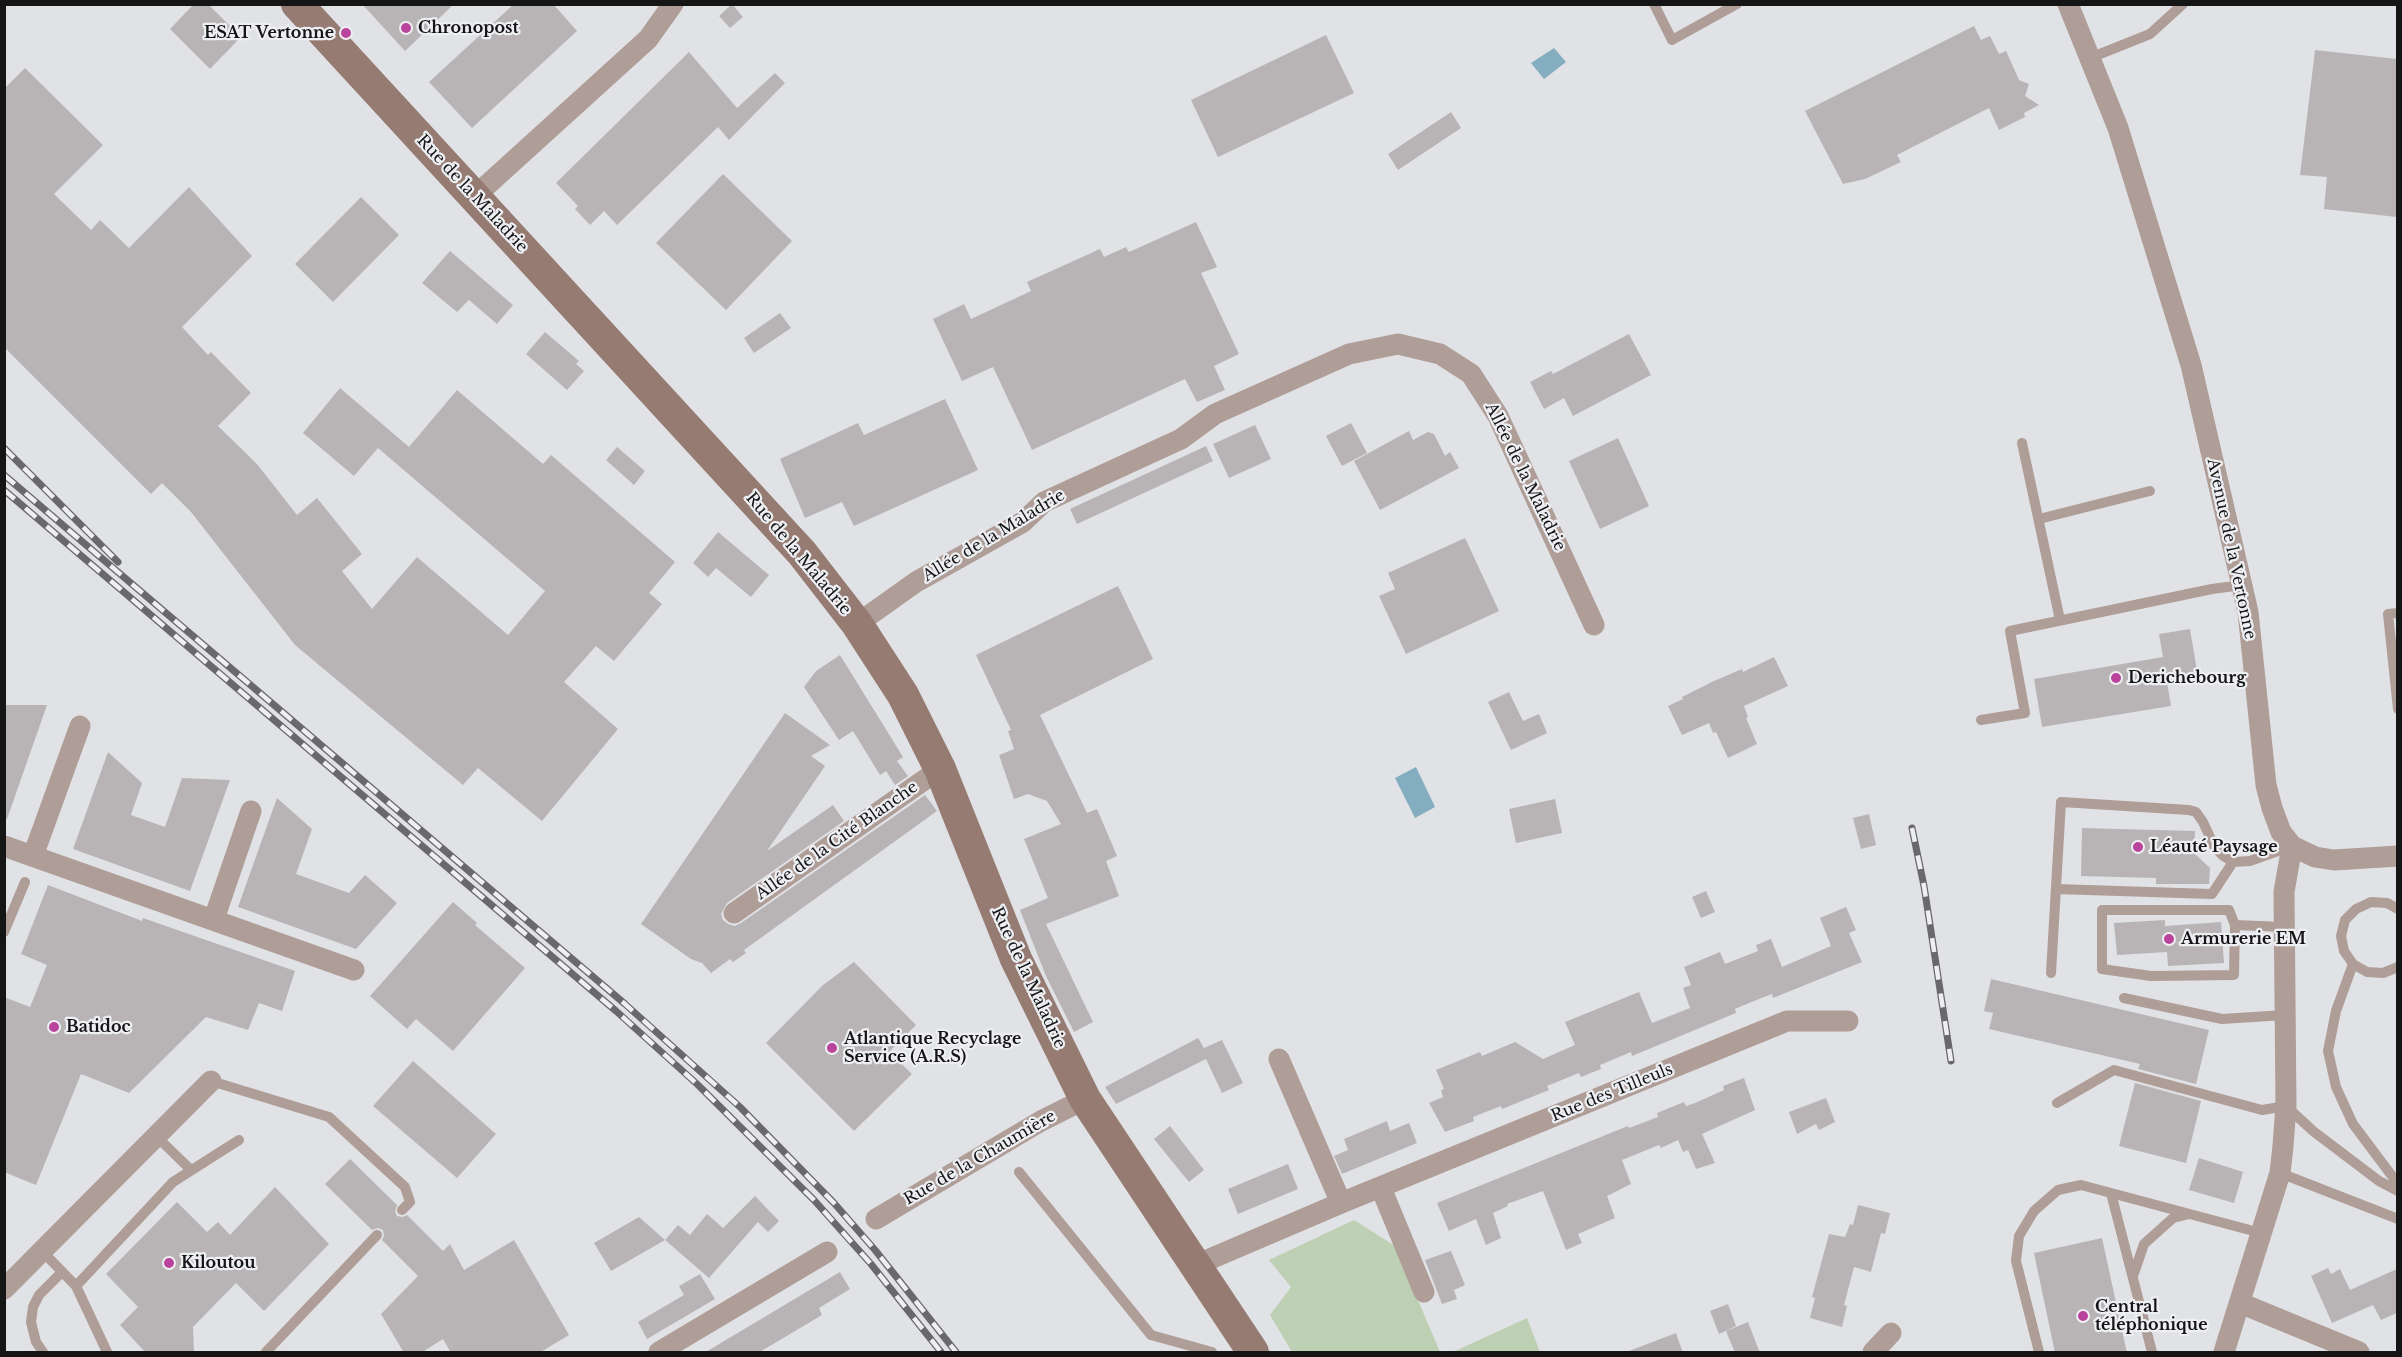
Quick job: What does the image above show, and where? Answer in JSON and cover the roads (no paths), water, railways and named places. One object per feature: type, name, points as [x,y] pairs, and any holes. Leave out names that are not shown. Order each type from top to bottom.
[{"type":"street","name":"Rue de la Maladrie","points":[[297,4],[802,553],[857,624],[903,695],[940,769],[1016,959],[1085,1099],[1197,1266],[1246,1348]]},
{"type":"street","points":[[475,196],[648,39],[673,4]]},
{"type":"street","name":"Avenue de la Vertonne","points":[[2068,4],[2118,128],[2191,365],[2248,612],[2266,785],[2282,832],[2292,846]]},
{"type":"street","name":"Allée de la Maladrie","points":[[857,624],[916,582],[1023,522],[1044,502],[1181,439],[1215,414],[1256,395],[1349,354],[1398,344],[1440,354],[1471,374],[1498,416],[1594,625]]},
{"type":"street","points":[[33,856],[80,726]]},
{"type":"street","name":"Allée de la Cité Blanche","points":[[734,913],[940,769]]},
{"type":"street","points":[[214,919],[251,811]]},
{"type":"street","points":[[4,846],[354,970]]},
{"type":"street","points":[[2224,1353],[2280,1173],[2286,1106],[2284,892],[2292,846],[2315,857],[2334,860],[2397,856]]},
{"type":"street","name":"Rue des Tilleuls","points":[[1197,1266],[1210,1258],[1341,1203],[1788,1021],[1848,1021]]},
{"type":"street","points":[[1279,1059],[1341,1203]]},
{"type":"street","points":[[4,1289],[211,1081]]},
{"type":"street","name":"Rue de la Chaumière","points":[[876,1219],[1041,1121],[1085,1099]]},
{"type":"street","points":[[1381,1188],[1424,1292]]},
{"type":"street","points":[[659,1353],[827,1252]]},
{"type":"street","points":[[2240,1303],[2359,1353]]},
{"type":"street","points":[[1873,1353],[1892,1334]]},
{"type":"lane","points":[[1654,4],[1672,40],[1737,4]]},
{"type":"lane","points":[[2090,58],[2150,34],[2183,4]]},
{"type":"lane","points":[[2022,442],[2060,620]]},
{"type":"lane","points":[[2039,519],[2150,491]]},
{"type":"lane","points":[[1981,720],[2025,713],[2010,631],[2212,589],[2242,585]]},
{"type":"lane","points":[[2397,613],[2388,614],[2397,709]]},
{"type":"lane","points":[[2051,973],[2061,802],[2196,812],[2214,846],[2233,862],[2250,861],[2292,846]]},
{"type":"lane","points":[[2056,889],[2212,894],[2233,862]]},
{"type":"lane","points":[[4,932],[25,882]]},
{"type":"lane","points":[[2397,909],[2387,903],[2371,902],[2356,909],[2345,920],[2341,936],[2344,951],[2353,964],[2367,972],[2383,973],[2397,967]]},
{"type":"lane","points":[[2102,910],[2229,910],[2235,925],[2234,975],[2151,976],[2102,969],[2102,910]]},
{"type":"lane","points":[[2235,925],[2284,927]]},
{"type":"lane","points":[[2353,964],[2336,1011],[2328,1051],[2336,1088],[2353,1124],[2397,1184]]},
{"type":"lane","points":[[2124,998],[2222,1019],[2285,1015]]},
{"type":"lane","points":[[2057,1102],[2114,1070],[2262,1110],[2286,1106],[2313,1131],[2379,1181],[2397,1191]]},
{"type":"lane","points":[[211,1081],[329,1117],[405,1187],[410,1202],[402,1210]]},
{"type":"lane","points":[[156,1136],[191,1170]]},
{"type":"lane","points":[[76,1286],[172,1182],[239,1140]]},
{"type":"lane","points":[[1019,1172],[1151,1335],[1212,1353]]},
{"type":"lane","points":[[2280,1173],[2397,1219]]},
{"type":"lane","points":[[2039,1353],[2016,1261],[2019,1236],[2034,1211],[2058,1190],[2081,1185],[2261,1233]]},
{"type":"lane","points":[[2111,1193],[2152,1353]]},
{"type":"lane","points":[[2132,1279],[2144,1244],[2173,1218],[2189,1214]]},
{"type":"lane","points":[[266,1353],[377,1235]]},
{"type":"lane","points":[[42,1251],[76,1286],[107,1353]]},
{"type":"lane","points":[[42,1353],[36,1342],[31,1322],[33,1307],[39,1295],[62,1272]]},
{"type":"water","points":[[1554,48],[1566,62],[1544,79],[1531,63]]},
{"type":"water","points":[[1416,767],[1435,807],[1415,818],[1395,778]]},
{"type":"railway","points":[[4,448],[118,562]]},
{"type":"railway","points":[[4,475],[625,1004],[740,1107],[834,1203],[875,1250],[956,1352]]},
{"type":"railway","points":[[4,490],[616,1011],[697,1084],[814,1200],[871,1264],[941,1352]]},
{"type":"railway","points":[[1912,828],[1924,886],[1951,1061]]},
{"type":"place","name":"Chronopost","points":[[406,28]]},
{"type":"place","name":"ESAT Vertonne","points":[[346,33]]},
{"type":"place","name":"Derichebourg","points":[[2116,678]]},
{"type":"place","name":"Léauté Paysage","points":[[2138,847]]},
{"type":"place","name":"Armurerie EM","points":[[2169,939]]},
{"type":"place","name":"Batidoc","points":[[54,1027]]},
{"type":"place","name":"Atlantique Recyclage Service (A.R.S)","points":[[832,1048]]},
{"type":"place","name":"Kiloutou","points":[[169,1263]]},
{"type":"place","name":"Central téléphonique","points":[[2083,1316]]}]
